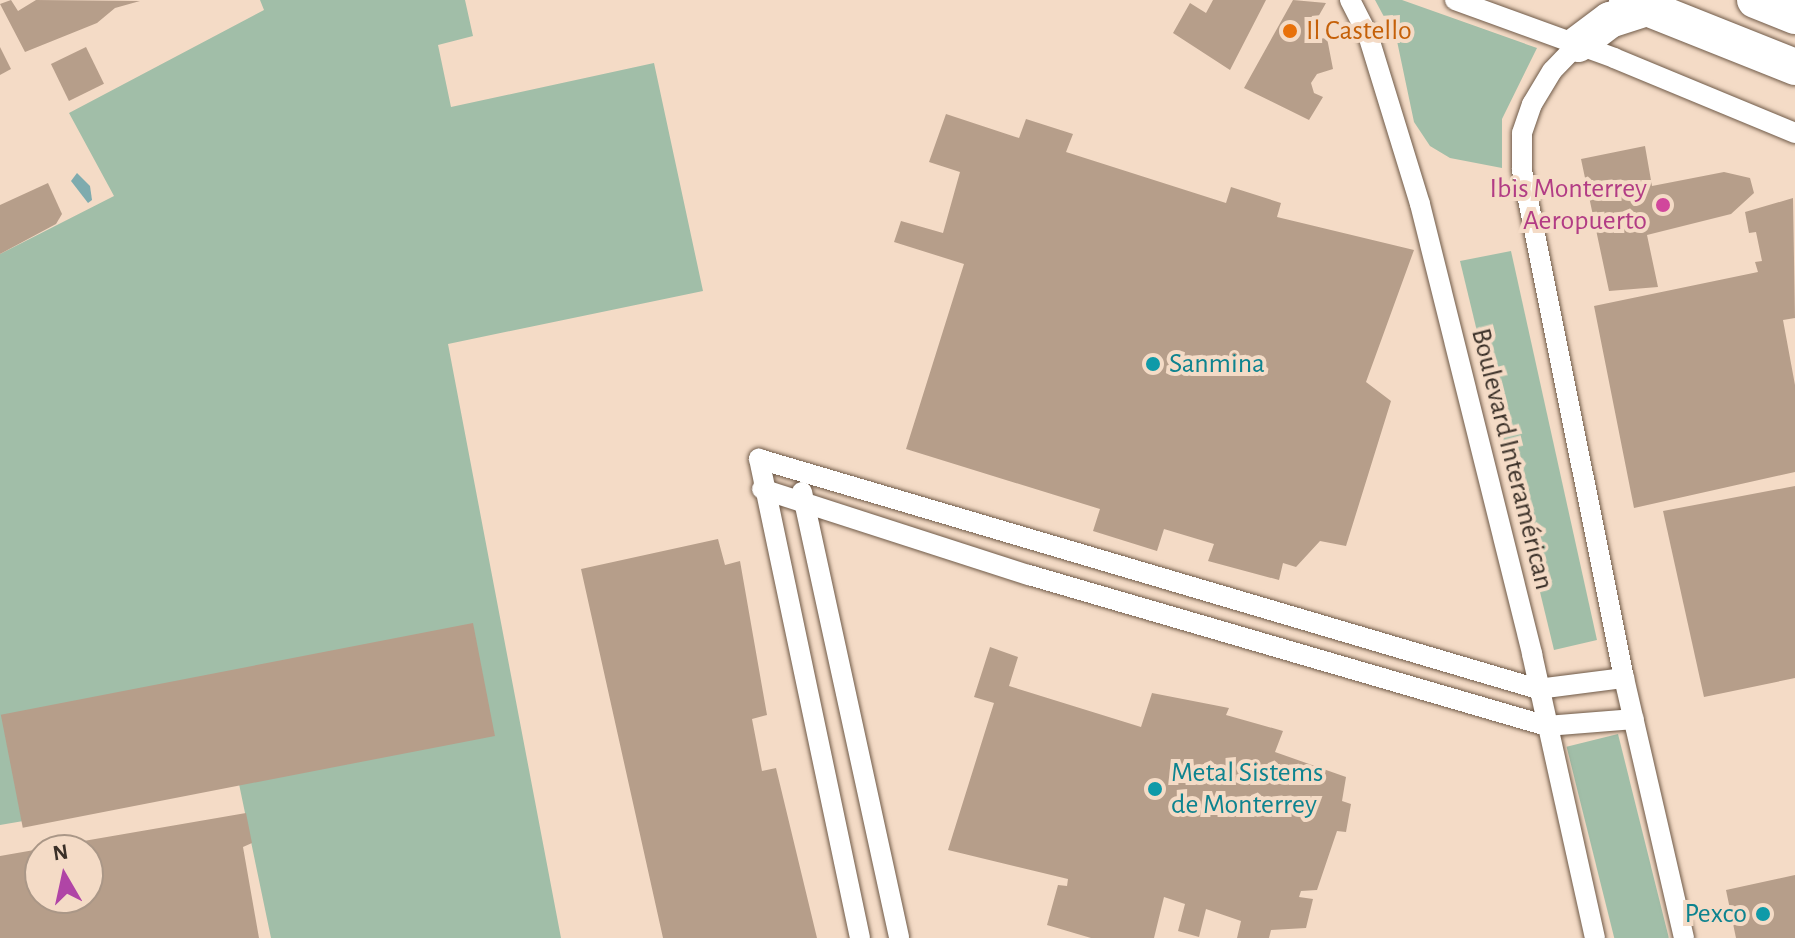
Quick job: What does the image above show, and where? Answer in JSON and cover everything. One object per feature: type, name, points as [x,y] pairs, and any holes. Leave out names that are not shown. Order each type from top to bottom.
[{"type":"highway","points":[[1755,0],[1795,16]]},
{"type":"highway","points":[[1578,44],[1637,4],[1795,67]]},
{"type":"street","name":"Boulevard Interamérican","points":[[1350,0],[1368,35],[1406,151],[1547,726],[1595,938]]},
{"type":"street","points":[[1455,0],[1578,44],[1795,133]]},
{"type":"street","points":[[1578,44],[1552,71],[1532,104],[1522,133],[1522,170],[1624,678],[1684,938]]},
{"type":"street","points":[[860,938],[762,489],[759,459],[1162,581],[1538,689],[1624,678]]},
{"type":"street","points":[[797,469],[899,938]]},
{"type":"street","points":[[762,489],[1155,611],[1547,726],[1634,719]]},
{"type":"street","points":[[1155,611],[1162,581]]},
{"type":"green space","points":[[260,0],[465,0],[473,36],[438,45],[451,107],[654,63],[703,291],[448,344],[561,938],[271,938],[239,784],[0,825],[0,254],[114,196],[69,113],[264,10]]},
{"type":"green space","points":[[1375,0],[1402,0],[1537,48],[1502,119],[1502,168],[1450,158],[1430,146],[1414,122],[1397,41]]},
{"type":"green space","points":[[1511,251],[1597,640],[1554,650],[1460,261]]},
{"type":"green space","points":[[1618,734],[1669,938],[1614,938],[1567,747]]},
{"type":"water","points":[[77,173],[90,186],[92,200],[88,203],[71,181]]},
{"type":"building","points":[[11,0],[18,11],[36,0],[140,1],[115,8],[97,23],[25,52],[0,4]]},
{"type":"building","points":[[1213,0],[1266,0],[1230,70],[1173,33],[1190,3],[1206,13]]},
{"type":"building","points":[[1293,0],[1326,3],[1305,40],[1327,38],[1333,69],[1317,74],[1311,83],[1314,93],[1323,97],[1309,120],[1244,88]]},
{"type":"building","points":[[0,47],[11,69],[0,75]]},
{"type":"building","points":[[86,47],[104,84],[69,101],[51,64]]},
{"type":"building","name":"Sanmina","points":[[946,114],[1019,138],[1026,119],[1073,134],[1066,152],[1226,203],[1231,187],[1281,203],[1277,217],[1414,250],[1366,382],[1391,401],[1346,546],[1320,541],[1296,567],[1283,563],[1279,580],[1208,561],[1214,544],[1164,529],[1157,551],[1093,531],[1100,509],[906,449],[964,264],[894,242],[901,221],[943,233],[960,172],[929,162]]},
{"type":"building","points":[[1645,146],[1652,186],[1724,172],[1750,178],[1754,193],[1731,214],[1647,235],[1658,287],[1609,291],[1581,159]]},
{"type":"building","points":[[48,183],[62,214],[56,224],[0,254],[0,205]]},
{"type":"building","points":[[1793,198],[1795,318],[1783,320],[1795,385],[1795,472],[1634,508],[1594,306],[1758,272],[1755,262],[1762,261],[1756,232],[1749,233],[1745,212]]},
{"type":"building","points":[[1795,486],[1795,678],[1704,697],[1663,511]]},
{"type":"building","points":[[718,539],[725,565],[740,561],[767,715],[752,719],[762,771],[776,768],[817,938],[663,938],[581,569]]},
{"type":"building","points":[[473,623],[495,736],[23,828],[1,715]]},
{"type":"building","name":"Metal Sistems de Monterrey","points":[[990,647],[1018,657],[1009,686],[1141,727],[1152,693],[1229,708],[1226,715],[1283,731],[1275,752],[1346,777],[1342,801],[1351,804],[1346,832],[1337,831],[1317,890],[1301,891],[1299,897],[1313,899],[1306,928],[1271,930],[1269,938],[1237,938],[1241,921],[1206,909],[1199,937],[1178,931],[1185,904],[1164,897],[1154,938],[1091,938],[1047,925],[1058,885],[1067,886],[1068,879],[948,850],[994,703],[974,697]]},
{"type":"building","points":[[246,813],[252,843],[243,847],[259,938],[0,938],[0,856],[24,852],[24,914],[104,914],[104,837]]},
{"type":"building","name":"Pexco","points":[[1795,875],[1795,938],[1736,938],[1726,890]]},
{"type":"place","name":"Il Castello","points":[[1290,31]]},
{"type":"place","name":"Ibis Monterrey Aeropuerto","points":[[1663,205]]},
{"type":"place","name":"Sanmina","points":[[1153,364]]},
{"type":"place","name":"Metal Sistems de Monterrey","points":[[1155,789]]},
{"type":"place","name":"Pexco","points":[[1763,914]]}]
